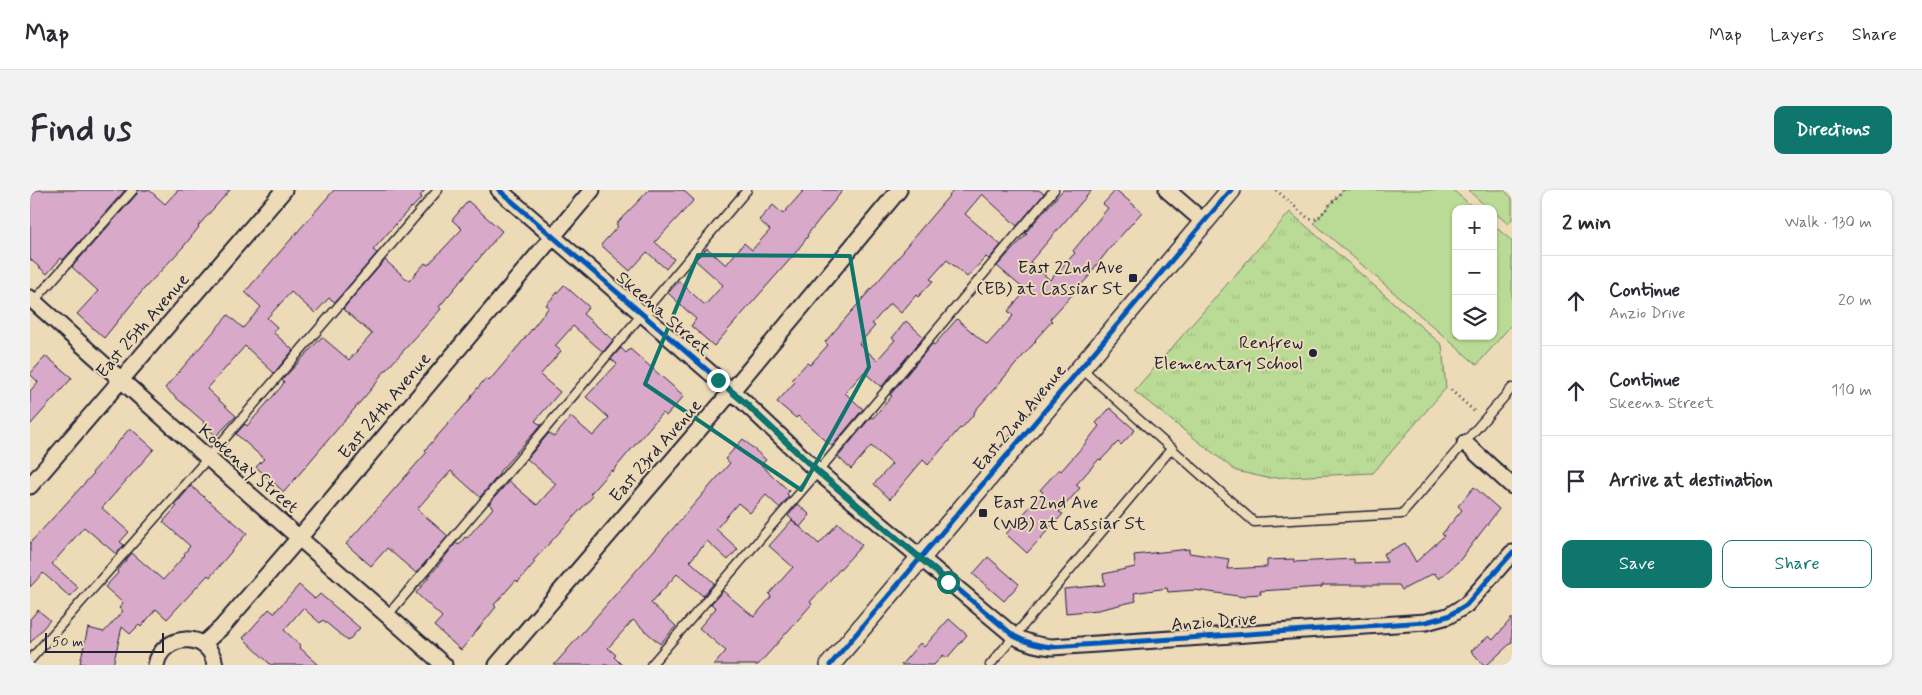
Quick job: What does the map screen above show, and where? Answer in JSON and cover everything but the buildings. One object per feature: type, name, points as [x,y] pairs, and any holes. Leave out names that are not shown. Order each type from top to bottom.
[{"type":"street","name":"East 25th Avenue","points":[[30,486],[284,190]]},
{"type":"street","name":"Skeena Street","points":[[499,190],[731,391],[817,471],[921,558]]},
{"type":"street","name":"East 24th Avenue","points":[[203,644],[222,627],[299,538],[592,190]]},
{"type":"street","name":"East 23rd Avenue","points":[[497,665],[731,391],[899,190]]},
{"type":"street","points":[[1167,190],[1204,222]]},
{"type":"street","name":"East 22nd Avenue","points":[[830,665],[1231,190]]},
{"type":"street","name":"Kootenay Street","points":[[31,302],[444,665]]},
{"type":"street","points":[[1465,443],[1512,486]]},
{"type":"street","name":"Anzio Drive","points":[[921,558],[1014,636],[1032,644],[1052,647],[1426,622],[1448,616],[1466,605],[1512,553]]},
{"type":"street","points":[[156,665],[160,654],[167,646],[176,642],[193,640],[203,644],[210,650],[214,665]]},
{"type":"lane","points":[[31,302],[133,190]]},
{"type":"lane","points":[[30,660],[208,458],[438,190]]},
{"type":"lane","points":[[387,616],[747,190]]},
{"type":"lane","points":[[651,665],[1054,190]]},
{"type":"lane","points":[[1080,368],[1254,522],[1402,514],[1512,388]]},
{"type":"lane","points":[[990,665],[1172,448]]},
{"type":"path","points":[[1276,190],[1308,218],[1314,220],[1320,217],[1343,190]]},
{"type":"path","points":[[1451,390],[1484,420]]},
{"type":"highlighted area","points":[[698,255],[850,256],[869,367],[801,490],[645,384]]},
{"type":"green space","points":[[1343,190],[1453,190],[1470,205],[1452,205],[1452,340],[1497,340],[1497,228],[1512,241],[1512,324],[1477,365],[1314,223]]},
{"type":"green space","points":[[1468,190],[1504,190],[1512,198],[1512,219],[1508,224],[1497,214],[1497,205],[1485,205]]},
{"type":"green space","points":[[1290,212],[1442,345],[1446,388],[1373,473],[1267,478],[1236,471],[1134,391]]},
{"type":"cycle path","points":[[499,190],[744,402],[817,471],[1014,636],[1028,642],[1052,647],[1426,622],[1448,616],[1466,605],[1512,553]]},
{"type":"cycle path","points":[[830,665],[1231,190]]},
{"type":"place","name":"East 22nd Ave (EB) at Cassiar St","points":[[1133,278]]},
{"type":"place","name":"Renfrew Elementary School","points":[[1313,353]]},
{"type":"place","name":"East 22nd Ave (WB) at Cassiar St","points":[[983,513]]},
{"type":"route","points":[[718,380],[817,471],[948,582]]}]
